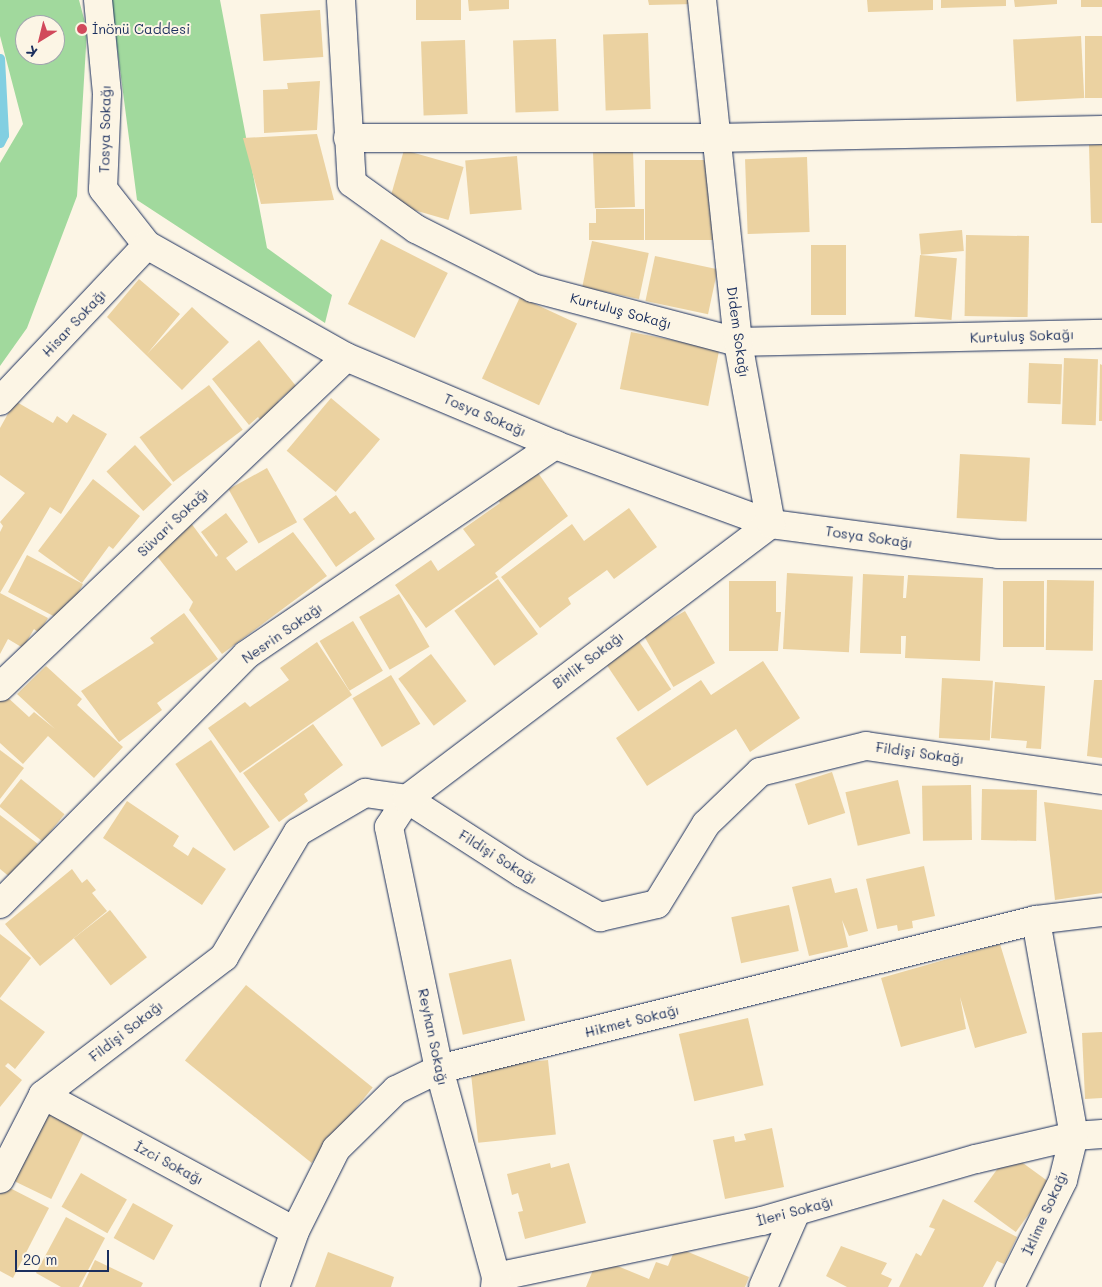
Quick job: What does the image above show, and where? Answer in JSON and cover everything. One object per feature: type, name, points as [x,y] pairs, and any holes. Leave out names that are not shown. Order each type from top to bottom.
[{"type":"street","name":"Tosya Sokağı","points":[[98,0],[107,94],[103,189],[147,245],[346,356],[555,445],[771,524],[998,554],[1102,554]]},
{"type":"street","name":"Kurtuluş Sokağı","points":[[341,0],[352,183],[416,230],[533,288],[738,342],[1102,334]]},
{"type":"street","name":"Didem Sokağı","points":[[702,0],[715,138],[738,342],[771,524]]},
{"type":"street","points":[[348,138],[715,138],[1102,130]]},
{"type":"street","name":"Hisar Sokağı","points":[[0,402],[147,245]]},
{"type":"street","name":"Süvari Sokağı","points":[[0,687],[346,356]]},
{"type":"street","name":"Nesrin Sokağı","points":[[0,904],[246,655],[555,445]]},
{"type":"street","name":"Birlik Sokağı","points":[[407,799],[771,524]]},
{"type":"street","name":"Fildişi Sokağı","points":[[0,1179],[44,1095],[224,957],[298,832],[365,793],[407,799],[522,873],[600,917],[657,904],[706,824],[760,772],[866,746],[1102,780]]},
{"type":"street","name":"Reyhan Sokağı","points":[[407,799],[389,827],[439,1069],[495,1282]]},
{"type":"street","name":"Hikmet Sokağı","points":[[274,1287],[295,1231],[336,1149],[396,1090],[439,1069],[1036,920],[1102,912]]},
{"type":"street","points":[[1036,920],[1074,1136]]},
{"type":"street","name":"İzci Sokağı","points":[[44,1095],[295,1231]]},
{"type":"street","name":"İleri Sokağı","points":[[495,1282],[796,1212],[976,1159],[1074,1136],[1102,1134]]},
{"type":"street","name":"İklime Sokağı","points":[[1010,1287],[1063,1180],[1074,1136]]},
{"type":"street","points":[[763,1287],[796,1212]]},
{"type":"green space","points":[[0,0],[79,0],[87,30],[77,196],[27,328],[0,366],[0,163],[23,124],[0,36]]},
{"type":"green space","points":[[111,0],[220,0],[267,248],[332,295],[325,323],[137,200]]},
{"type":"building","points":[[416,0],[461,0],[461,20],[416,20]]},
{"type":"building","points":[[468,0],[509,0],[509,9],[469,11]]},
{"type":"building","points":[[648,0],[695,0],[695,4],[649,5]]},
{"type":"building","points":[[867,0],[933,0],[933,10],[868,12]]},
{"type":"building","points":[[941,0],[1006,0],[1006,6],[941,8]]},
{"type":"building","points":[[1014,0],[1057,0],[1057,4],[1015,7]]},
{"type":"building","points":[[1081,0],[1102,0],[1102,7],[1081,7]]},
{"type":"building","points":[[320,10],[323,57],[263,61],[260,14]]},
{"type":"building","points":[[648,33],[651,109],[606,111],[603,35]]},
{"type":"building","points":[[1081,36],[1084,98],[1016,101],[1013,40]]},
{"type":"building","points":[[1085,36],[1102,36],[1102,98],[1085,98]]},
{"type":"building","points":[[556,39],[559,111],[516,112],[513,41]]},
{"type":"building","points":[[465,40],[468,114],[424,115],[421,42]]},
{"type":"building","points":[[320,81],[317,130],[264,133],[263,90],[288,89],[287,83]]},
{"type":"building","points":[[317,134],[334,200],[261,204],[243,138]]},
{"type":"building","points":[[1102,144],[1102,223],[1091,223],[1089,145]]},
{"type":"building","points":[[404,150],[464,167],[448,220],[389,203]]},
{"type":"building","points":[[633,151],[635,207],[595,208],[593,152]]},
{"type":"building","points":[[517,156],[522,210],[470,214],[465,161]]},
{"type":"building","points":[[807,157],[810,232],[748,234],[745,159]]},
{"type":"building","points":[[645,160],[713,160],[713,240],[645,240]]},
{"type":"building","points":[[596,209],[644,209],[644,240],[589,240],[589,223],[596,223]]},
{"type":"building","points":[[962,230],[964,251],[921,255],[919,234]]},
{"type":"building","points":[[966,235],[1029,236],[1028,317],[965,316]]},
{"type":"building","points":[[381,239],[448,273],[415,338],[348,304]]},
{"type":"building","points":[[592,241],[649,253],[639,299],[582,287]]},
{"type":"building","points":[[811,245],[846,245],[846,315],[811,315]]},
{"type":"building","points":[[920,255],[957,258],[951,320],[915,317]]},
{"type":"building","points":[[655,256],[718,269],[708,314],[645,301]]},
{"type":"building","points":[[139,279],[180,314],[147,354],[192,307],[229,342],[182,390],[107,317]]},
{"type":"building","points":[[520,297],[577,324],[539,405],[482,379]]},
{"type":"building","points":[[631,332],[719,349],[708,406],[620,389]]},
{"type":"building","points":[[259,340],[296,386],[278,401],[282,406],[262,422],[258,417],[249,425],[212,379]]},
{"type":"building","points":[[1064,358],[1098,359],[1096,425],[1062,424]]},
{"type":"building","points":[[1029,363],[1062,364],[1061,404],[1028,403]]},
{"type":"building","points":[[1100,364],[1102,365],[1102,421],[1099,421]]},
{"type":"building","points":[[209,385],[243,430],[173,482],[140,437]]},
{"type":"building","points":[[331,398],[380,439],[336,492],[287,451]]},
{"type":"building","points":[[15,401],[53,423],[57,416],[67,423],[73,414],[107,434],[61,514],[50,507],[0,593],[0,532],[3,526],[0,522],[25,493],[0,475],[0,428]]},
{"type":"building","points":[[135,445],[172,484],[143,511],[106,472]]},
{"type":"building","points":[[960,454],[1030,458],[1027,522],[957,518]]},
{"type":"building","points":[[534,467],[568,516],[495,573],[498,577],[426,628],[395,585],[431,560],[438,571],[475,545],[463,529],[500,503],[495,495]]},
{"type":"building","points":[[267,468],[297,522],[259,544],[229,489]]},
{"type":"building","points":[[93,479],[140,516],[113,549],[109,546],[82,583],[38,551]]},
{"type":"building","points":[[336,495],[350,514],[355,511],[375,539],[336,567],[303,519]]},
{"type":"building","points":[[629,508],[657,547],[614,579],[607,570],[568,598],[571,604],[540,628],[501,577],[572,524],[584,541]]},
{"type":"building","points":[[226,513],[248,542],[226,558],[236,571],[293,532],[327,576],[222,654],[189,610],[193,602],[153,551],[191,523],[216,557],[218,555],[201,532]]},
{"type":"building","points":[[27,555],[83,584],[72,605],[67,603],[59,619],[8,592]]},
{"type":"building","points":[[787,573],[853,576],[849,652],[783,649]]},
{"type":"building","points":[[863,574],[904,576],[903,598],[906,598],[908,575],[983,578],[980,661],[905,658],[906,636],[901,636],[901,654],[860,653]]},
{"type":"building","points":[[498,579],[538,634],[494,666],[454,611]]},
{"type":"building","points":[[1047,580],[1094,581],[1093,651],[1046,650]]},
{"type":"building","points":[[729,581],[776,581],[776,612],[781,612],[778,651],[729,651]]},
{"type":"building","points":[[1003,581],[1044,581],[1044,647],[1003,647]]},
{"type":"building","points":[[0,593],[48,618],[39,633],[34,629],[23,648],[8,639],[0,654]]},
{"type":"building","points":[[399,594],[429,647],[390,670],[359,617]]},
{"type":"building","points":[[685,611],[715,663],[673,687],[643,635]]},
{"type":"building","points":[[184,613],[218,659],[157,703],[162,710],[119,742],[81,691],[154,643],[150,638]]},
{"type":"building","points":[[353,621],[383,671],[349,691],[320,641]]},
{"type":"building","points":[[636,637],[671,689],[638,712],[603,659]]},
{"type":"building","points":[[317,642],[352,695],[240,773],[208,728],[245,702],[250,707],[289,680],[280,668]]},
{"type":"building","points":[[431,654],[467,701],[434,726],[398,679]]},
{"type":"building","points":[[763,661],[800,718],[750,752],[736,729],[647,786],[616,738],[701,680],[711,695]]},
{"type":"building","points":[[46,666],[82,699],[77,705],[123,747],[94,778],[48,736],[23,764],[0,743],[0,700],[5,695],[29,717],[34,712],[55,729],[17,694]]},
{"type":"building","points":[[391,675],[420,724],[382,747],[352,698]]},
{"type":"building","points":[[942,678],[993,681],[990,741],[939,738]]},
{"type":"building","points":[[1094,680],[1102,680],[1102,758],[1087,756]]},
{"type":"building","points":[[995,682],[1045,686],[1041,749],[1026,748],[1027,741],[991,738]]},
{"type":"building","points":[[313,724],[343,765],[304,794],[308,801],[279,822],[243,773]]},
{"type":"building","points":[[211,740],[270,827],[234,851],[175,764]]},
{"type":"building","points":[[0,750],[24,768],[0,799]]},
{"type":"building","points":[[832,772],[845,813],[808,825],[795,784]]},
{"type":"building","points":[[21,779],[65,814],[42,841],[0,807]]},
{"type":"building","points":[[898,780],[910,834],[858,846],[845,792]]},
{"type":"building","points":[[971,785],[972,840],[923,841],[922,786]]},
{"type":"building","points":[[982,789],[1037,790],[1036,841],[981,840]]},
{"type":"building","points":[[127,801],[179,836],[173,846],[188,856],[193,847],[226,869],[202,905],[103,838]]},
{"type":"building","points":[[1044,802],[1102,810],[1102,893],[1055,900]]},
{"type":"building","points":[[0,815],[38,844],[11,878],[0,869]]},
{"type":"building","points":[[924,866],[935,916],[912,921],[913,928],[898,931],[897,925],[877,929],[866,879]]},
{"type":"building","points":[[72,869],[82,883],[87,879],[96,890],[92,893],[107,911],[40,966],[5,924]]},
{"type":"building","points":[[831,878],[835,893],[857,888],[868,931],[849,936],[842,920],[848,947],[809,956],[792,887]]},
{"type":"building","points":[[789,905],[799,951],[741,963],[731,917]]},
{"type":"building","points":[[110,910],[147,957],[111,986],[74,938]]},
{"type":"building","points":[[0,934],[31,958],[0,998]]},
{"type":"building","points":[[1000,944],[1027,1033],[975,1048],[960,997],[966,1029],[901,1047],[881,978]]},
{"type":"building","points":[[511,959],[525,1020],[463,1035],[449,973]]},
{"type":"building","points":[[246,985],[373,1088],[312,1163],[185,1060]]},
{"type":"building","points":[[0,999],[45,1032],[15,1069],[8,1063],[5,1066],[22,1080],[0,1107]]},
{"type":"building","points":[[748,1018],[764,1085],[694,1101],[679,1034]]},
{"type":"building","points":[[1102,1032],[1102,1098],[1085,1099],[1082,1033]]},
{"type":"building","points":[[548,1060],[556,1135],[478,1143],[470,1068]]},
{"type":"building","points":[[45,1107],[86,1127],[51,1199],[10,1179]]},
{"type":"building","points":[[772,1128],[784,1187],[725,1199],[713,1140],[734,1136],[735,1142],[746,1140],[744,1134]]},
{"type":"building","points":[[1009,1153],[1051,1184],[1016,1232],[974,1202]]},
{"type":"building","points":[[550,1163],[551,1168],[569,1163],[586,1223],[525,1239],[518,1212],[523,1211],[518,1193],[512,1195],[507,1174]]},
{"type":"building","points":[[81,1173],[127,1200],[107,1233],[62,1207]]},
{"type":"building","points":[[4,1185],[49,1208],[13,1278],[0,1271],[0,1194]]},
{"type":"building","points":[[943,1199],[1017,1237],[1004,1264],[997,1261],[983,1287],[899,1287],[916,1253],[921,1256],[935,1229],[929,1227]]},
{"type":"building","points":[[133,1203],[173,1225],[154,1260],[114,1238]]},
{"type":"building","points":[[66,1217],[105,1238],[79,1287],[61,1287],[36,1273]]},
{"type":"building","points":[[841,1246],[887,1263],[881,1274],[892,1279],[888,1287],[847,1287],[826,1276]]},
{"type":"building","points":[[676,1247],[749,1277],[745,1287],[586,1287],[598,1258],[649,1279],[656,1262],[668,1266]]},
{"type":"building","points":[[328,1252],[394,1277],[391,1287],[315,1287]]},
{"type":"building","points":[[95,1260],[143,1283],[141,1287],[82,1287]]},
{"type":"waterway","points":[[0,58],[4,135],[0,143]]},
{"type":"place","name":"İnönü Caddesi","points":[[82,29]]}]
